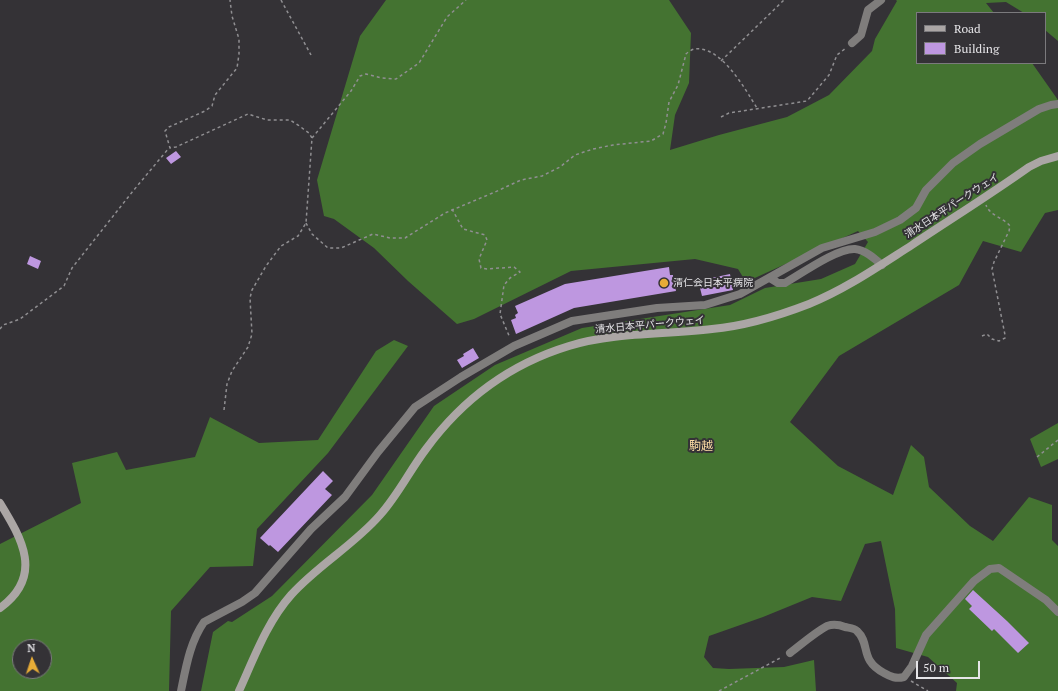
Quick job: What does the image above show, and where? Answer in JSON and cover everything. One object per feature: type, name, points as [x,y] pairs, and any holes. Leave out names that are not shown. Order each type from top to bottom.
[{"type":"street","points":[[852,43],[861,34],[868,10],[881,0]]},
{"type":"street","points":[[181,691],[188,656],[200,627],[204,622],[242,602],[255,593],[311,529],[345,498],[378,452],[415,407],[461,377],[514,346],[572,321],[657,308],[705,305],[723,301],[770,278],[822,248],[875,232],[900,220],[916,208],[926,190],[953,163],[980,144],[1039,109],[1051,104],[1058,104]]},
{"type":"street","name":"清水日本平パークウェイ","points":[[239,691],[277,613],[291,596],[308,578],[370,526],[382,514],[426,449],[462,406],[480,391],[504,375],[550,352],[572,345],[621,336],[712,329],[738,325],[807,305],[831,295],[882,265],[1029,167],[1058,156]]},
{"type":"street","points":[[770,278],[778,283],[785,283],[833,255],[846,250],[855,249],[864,252],[875,258],[882,265]]},
{"type":"street","points":[[0,503],[16,528],[23,545],[26,564],[22,581],[11,598],[0,608]]},
{"type":"street","points":[[790,653],[829,625],[839,625],[856,630],[861,636],[868,659],[874,668],[891,677],[904,677],[912,666],[926,635],[974,581],[990,568],[999,568],[1046,600],[1058,612]]},
{"type":"path","points":[[170,148],[165,131],[169,127],[205,111],[212,106],[215,95],[237,68],[239,40],[232,16],[230,0]]},
{"type":"path","points":[[281,0],[311,55]]},
{"type":"path","points":[[312,138],[351,91],[360,76],[366,74],[382,78],[396,78],[419,63],[447,17],[466,0]]},
{"type":"path","points":[[721,60],[784,0]]},
{"type":"path","points":[[721,117],[729,113],[807,100],[830,75],[837,55],[852,43]]},
{"type":"path","points":[[306,223],[312,234],[328,248],[341,248],[373,234],[390,238],[405,238],[452,209],[521,180],[542,176],[560,167],[575,155],[613,145],[651,141],[663,134],[669,102],[678,85],[686,54],[693,49],[708,51],[721,60],[736,75],[757,108]]},
{"type":"path","points":[[0,329],[3,325],[20,319],[64,286],[72,268],[170,148],[176,147],[248,114],[267,120],[290,120],[309,133],[312,138],[306,223],[298,236],[281,246],[266,266],[252,290],[250,298],[252,334],[248,347],[232,371],[227,384],[224,410]]},
{"type":"path","points":[[982,336],[987,334],[992,339],[999,341],[1005,338],[992,269],[1010,226],[1008,223],[1004,222],[988,210],[986,207],[986,197]]},
{"type":"path","points":[[452,209],[463,229],[485,235],[487,240],[479,259],[481,268],[514,267],[520,272],[510,278],[504,285],[500,314],[514,346]]},
{"type":"path","points":[[1038,458],[1058,440]]},
{"type":"path","points":[[718,691],[774,660],[790,653]]},
{"type":"path","points":[[904,677],[928,691]]},
{"type":"green space","points":[[386,0],[669,0],[691,33],[689,83],[675,115],[670,150],[787,117],[829,95],[872,51],[875,39],[897,1],[896,0],[1058,0],[1058,41],[1046,31],[1046,12],[1022,12],[1006,2],[986,3],[993,12],[916,12],[916,64],[1033,64],[1058,100],[1058,210],[1045,213],[1021,252],[983,241],[959,285],[839,356],[790,422],[838,466],[893,495],[911,445],[924,457],[929,487],[970,526],[993,541],[1029,497],[1052,505],[1052,540],[1058,546],[1058,691],[956,691],[957,683],[928,657],[896,648],[895,609],[881,541],[865,544],[841,601],[812,597],[763,617],[709,636],[704,657],[713,668],[729,669],[784,667],[814,660],[816,691],[201,691],[213,632],[228,621],[232,622],[272,596],[372,495],[434,406],[495,365],[582,328],[730,305],[765,288],[821,279],[855,264],[868,242],[858,231],[746,282],[738,269],[695,259],[571,271],[474,319],[457,324],[408,281],[374,248],[334,219],[324,216],[317,180],[360,36]]},
{"type":"green space","points":[[394,340],[408,346],[328,453],[257,529],[253,566],[210,567],[171,611],[169,691],[0,691],[0,544],[81,503],[72,463],[117,452],[126,470],[195,457],[210,417],[259,443],[318,440],[376,351]]},
{"type":"green space","points":[[1058,423],[1058,459],[1041,467],[1030,439]]},
{"type":"building","points":[[176,151],[181,157],[171,164],[166,158]]},
{"type":"building","points":[[30,256],[41,261],[38,269],[27,264]]},
{"type":"building","points":[[669,267],[670,275],[673,275],[673,279],[676,279],[678,286],[675,286],[676,291],[574,308],[516,334],[511,320],[516,318],[515,315],[518,313],[515,306],[565,284]]},
{"type":"building","points":[[730,274],[733,290],[702,296],[700,288],[702,287],[702,280]]},
{"type":"building","points":[[473,348],[479,358],[462,368],[457,360]]},
{"type":"building","points":[[323,471],[333,481],[325,489],[332,495],[278,552],[260,538]]},
{"type":"building","points":[[973,590],[1029,643],[1018,653],[994,629],[992,631],[969,609],[972,606],[965,599]]},
{"type":"place","name":"清仁会日本平病院","points":[[664,283]]},
{"type":"district","name":"駒越","points":[[701,447]]}]
